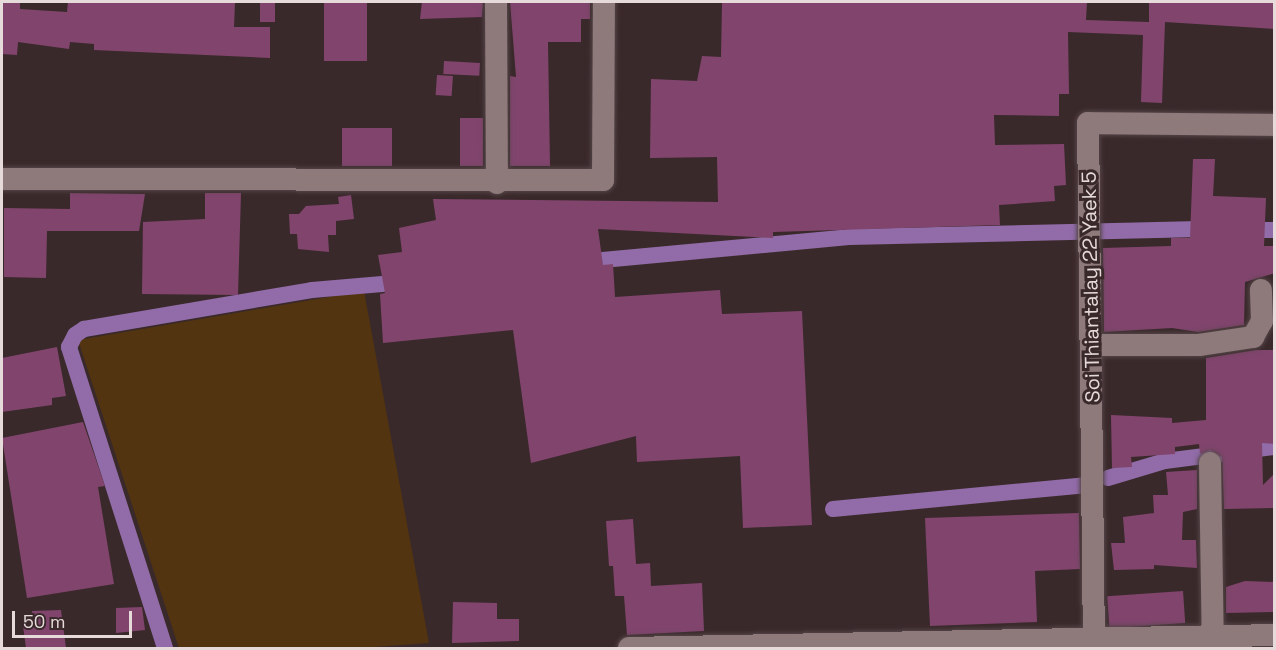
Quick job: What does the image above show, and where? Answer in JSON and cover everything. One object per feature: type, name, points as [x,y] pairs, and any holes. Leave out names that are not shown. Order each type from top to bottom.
[{"type":"street","points":[[496,2],[497,183]]},
{"type":"street","points":[[2,179],[497,183],[603,180],[604,2]]},
{"type":"street","name":"Soi Thiantalay 22 Yaek 5","points":[[1094,643],[1088,123],[1275,125]]},
{"type":"street","points":[[1092,345],[1199,345],[1253,337],[1262,321],[1261,291]]},
{"type":"street","points":[[1210,463],[1213,642]]},
{"type":"street","points":[[643,648],[1213,642],[1275,635]]},
{"type":"shaded area","points":[[364,291],[429,643],[360,648],[179,648],[78,340]]},
{"type":"building","points":[[2,2],[20,2],[20,9],[67,12],[68,2],[235,3],[234,27],[270,27],[270,58],[94,50],[94,44],[70,42],[69,49],[18,42],[17,55],[2,54]]},
{"type":"building","points":[[260,2],[275,2],[275,22],[260,22]]},
{"type":"building","points":[[324,2],[367,2],[367,61],[324,61]]},
{"type":"building","points":[[422,2],[483,2],[482,17],[420,19]]},
{"type":"building","points":[[510,2],[590,2],[590,19],[581,19],[581,42],[548,42],[550,166],[510,166],[510,76],[516,77]]},
{"type":"building","points":[[722,2],[1087,2],[1086,20],[1149,22],[1149,2],[1275,2],[1275,29],[1165,22],[1162,103],[1141,102],[1143,35],[1068,32],[1069,94],[1059,94],[1059,116],[994,115],[995,145],[1064,144],[1066,185],[1054,186],[1055,201],[999,205],[1000,225],[773,232],[773,238],[598,229],[603,265],[613,264],[615,297],[720,290],[722,314],[802,311],[812,525],[743,528],[740,456],[637,462],[636,436],[531,463],[513,330],[383,343],[380,294],[385,293],[378,255],[402,252],[399,228],[436,220],[433,199],[718,202],[717,157],[650,158],[651,79],[697,81],[702,56],[721,57]]},
{"type":"building","points":[[444,61],[480,63],[479,76],[443,74]]},
{"type":"building","points":[[437,75],[453,76],[452,96],[436,95]]},
{"type":"building","points":[[460,118],[483,118],[483,166],[460,166]]},
{"type":"building","points":[[342,128],[392,128],[392,166],[342,166]]},
{"type":"building","points":[[1193,159],[1215,159],[1213,196],[1266,198],[1264,246],[1275,246],[1275,273],[1245,282],[1244,325],[1198,332],[1172,328],[1104,332],[1103,248],[1171,246],[1171,238],[1190,238]]},
{"type":"building","points":[[70,193],[145,194],[139,231],[47,231],[46,278],[4,277],[4,208],[70,209]]},
{"type":"building","points":[[205,193],[241,193],[238,295],[142,294],[143,222],[205,219]]},
{"type":"building","points":[[351,195],[354,219],[336,221],[336,235],[328,235],[329,252],[298,249],[297,234],[290,234],[289,214],[299,214],[306,206],[339,204],[338,197]]},
{"type":"building","points":[[57,347],[66,396],[52,398],[52,405],[2,412],[2,358]]},
{"type":"building","points":[[1256,350],[1275,350],[1275,444],[1262,443],[1263,485],[1275,473],[1275,508],[1224,509],[1222,457],[1210,450],[1200,454],[1199,444],[1175,447],[1175,454],[1131,457],[1132,467],[1112,468],[1111,415],[1172,418],[1172,423],[1206,420],[1206,358]]},
{"type":"building","points":[[83,422],[105,486],[98,487],[114,584],[27,598],[2,438]]},
{"type":"building","points":[[1197,470],[1197,509],[1183,512],[1182,540],[1196,540],[1197,568],[1154,565],[1154,569],[1114,570],[1111,543],[1125,543],[1123,517],[1154,513],[1153,495],[1168,495],[1166,472]]},
{"type":"building","points":[[1079,513],[1080,569],[1035,571],[1037,622],[930,626],[925,518]]},
{"type":"building","points":[[633,519],[636,564],[650,563],[651,586],[702,583],[704,631],[627,635],[624,596],[615,596],[613,566],[609,566],[606,521]]},
{"type":"building","points":[[1245,581],[1275,582],[1275,612],[1226,613],[1226,587]]},
{"type":"building","points":[[1183,591],[1185,623],[1109,628],[1107,596]]},
{"type":"building","points":[[453,602],[497,603],[497,619],[519,619],[519,641],[452,643]]},
{"type":"building","points":[[142,607],[145,630],[116,633],[116,608]]},
{"type":"building","points":[[61,610],[66,648],[26,648],[23,626],[34,625],[32,611]]},
{"type":"waterway","points":[[581,262],[849,237],[1211,229]]},
{"type":"waterway","points":[[1242,230],[1274,230]]},
{"type":"waterway","points":[[165,648],[69,347],[75,335],[84,329],[312,290],[406,282]]},
{"type":"waterway","points":[[1108,478],[1165,461],[1274,447]]},
{"type":"waterway","points":[[833,509],[1085,485]]}]
